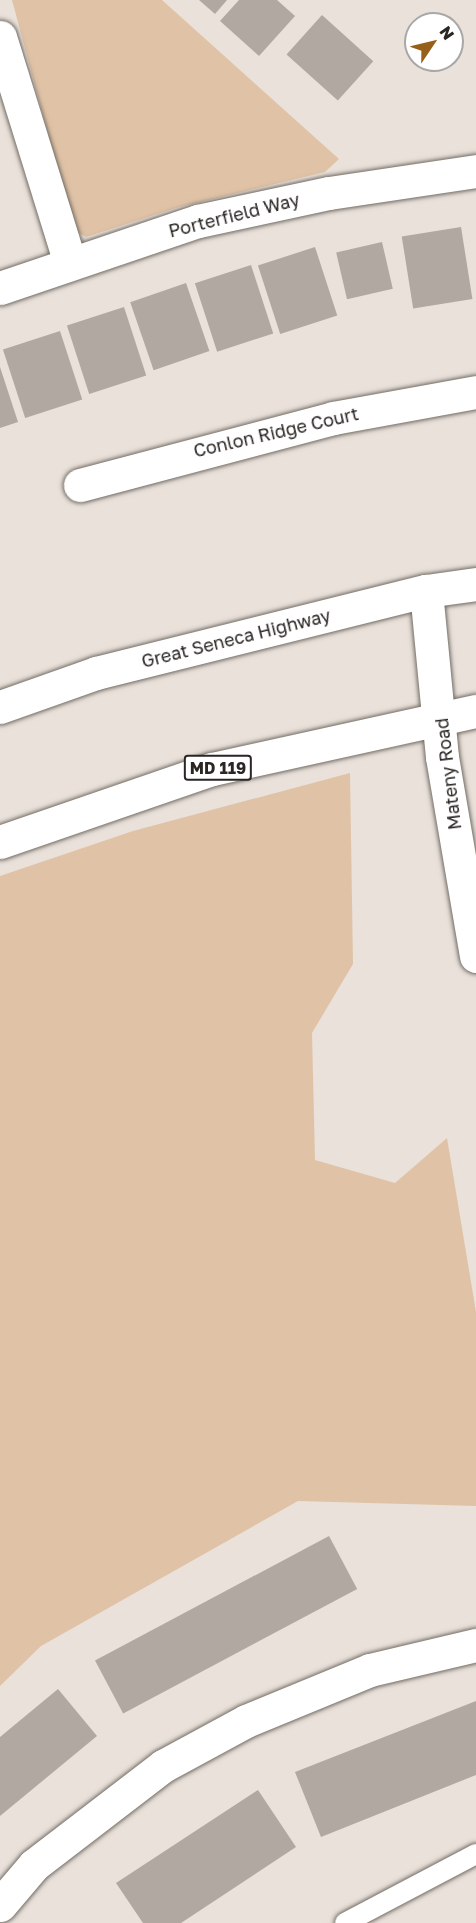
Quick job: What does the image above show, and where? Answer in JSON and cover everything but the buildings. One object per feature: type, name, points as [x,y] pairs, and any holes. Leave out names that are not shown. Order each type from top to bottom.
[{"type":"street","points":[[0,37],[70,263]]},
{"type":"street","name":"Porterfield Way","points":[[0,288],[198,221],[329,193],[476,171]]},
{"type":"street","name":"Conlon Ridge Court","points":[[80,485],[322,420],[476,392]]},
{"type":"street","name":"Great Seneca Highway","points":[[0,707],[96,673],[426,591],[476,584]]},
{"type":"street","name":"Mateny Road","points":[[426,591],[441,715],[442,757],[476,956]]},
{"type":"street","name":"MD 119","points":[[0,842],[212,769],[441,715],[476,711]]},
{"type":"street","points":[[0,1905],[34,1865],[163,1766],[246,1721],[370,1670],[476,1645]]},
{"type":"lane","points":[[345,1923],[476,1854]]},
{"type":"shaded area","points":[[12,0],[162,0],[339,159],[325,172],[179,207],[86,237],[74,230]]},
{"type":"shaded area","points":[[350,773],[353,964],[312,1033],[315,1160],[395,1183],[447,1138],[476,1312],[476,1506],[298,1501],[41,1646],[0,1686],[0,876],[133,831]]}]
